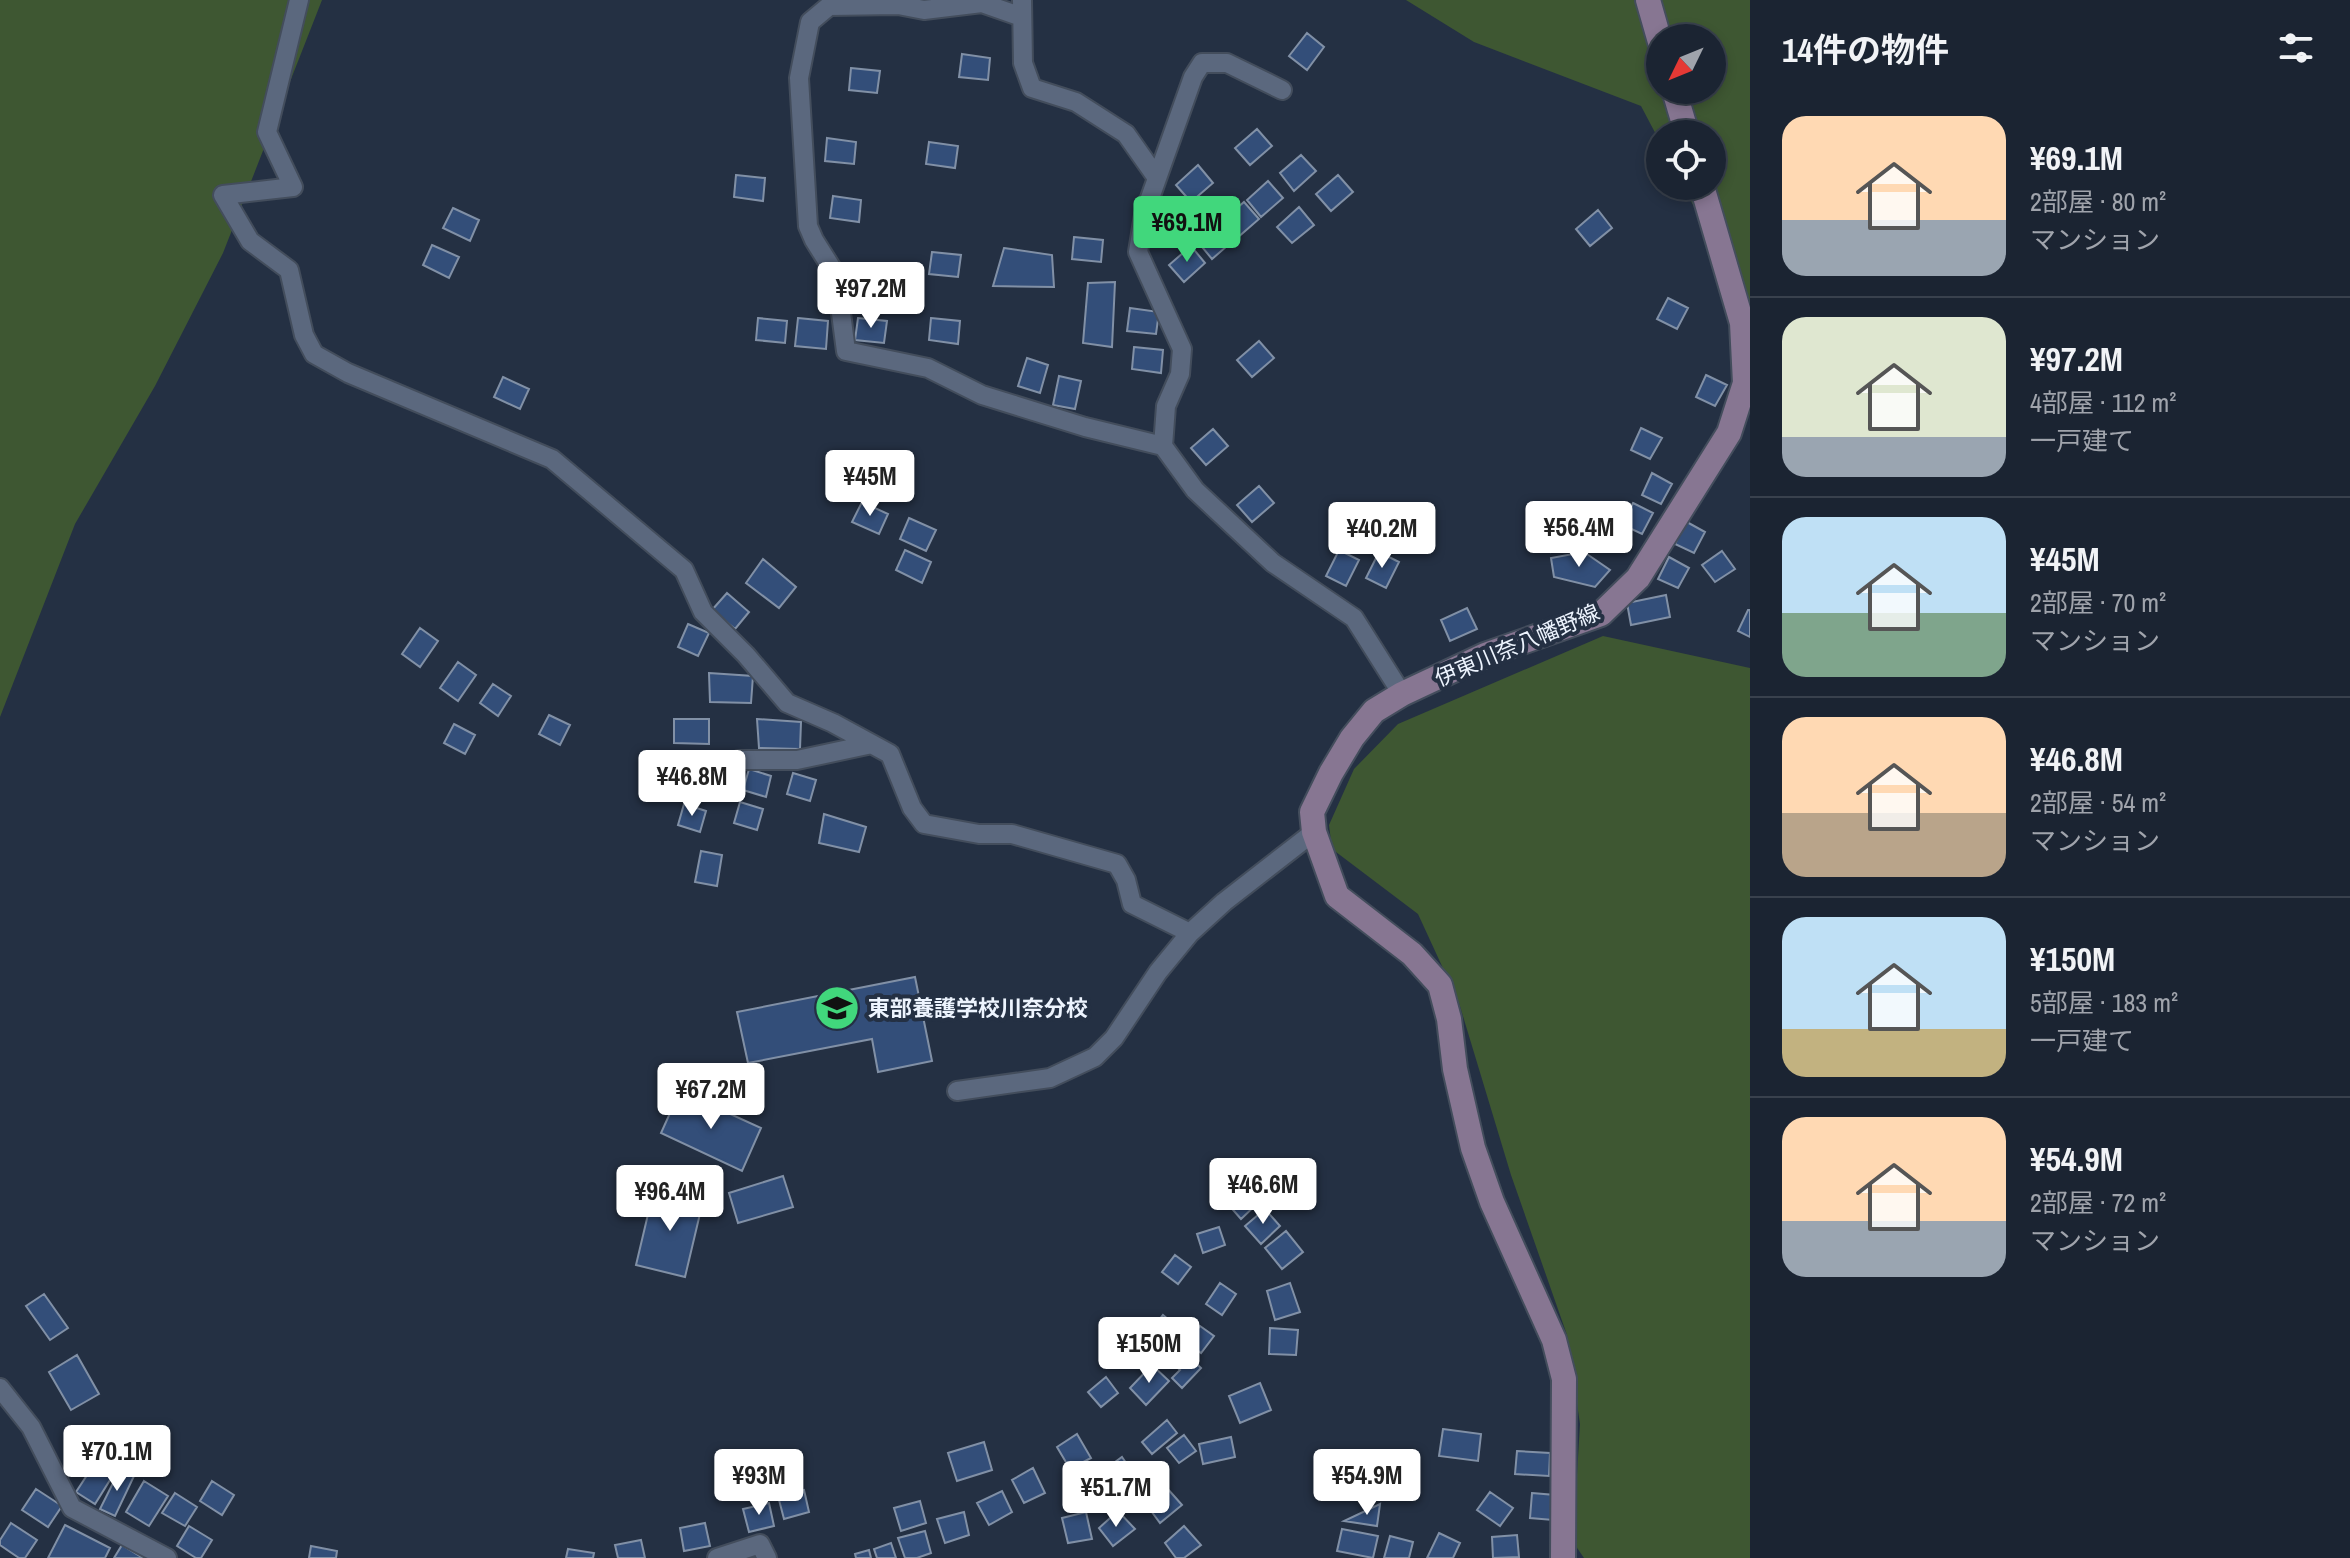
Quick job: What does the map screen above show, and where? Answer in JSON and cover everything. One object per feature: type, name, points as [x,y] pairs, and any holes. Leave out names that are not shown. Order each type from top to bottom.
[{"type":"main road","points":[[1648,0],[1655,24]]},
{"type":"main road","name":"伊東川奈八幡野線","points":[[1563,1558],[1564,1379],[1554,1340],[1492,1202],[1473,1148],[1440,985],[1412,954],[1337,896],[1314,832],[1312,812],[1352,738],[1374,711],[1402,694],[1485,655],[1601,614],[1638,578],[1729,433],[1745,383],[1742,323],[1706,200]]},
{"type":"street","points":[[299,0],[267,132],[293,187],[223,195],[250,241],[289,270],[304,335],[314,354],[348,373],[552,459],[684,570],[703,612],[746,655],[787,703],[833,723],[890,754],[912,808],[924,824],[979,834],[1012,834],[1117,864],[1126,880],[1132,904],[1190,933]]},
{"type":"street","points":[[1157,178],[1126,134],[1076,102],[1032,88],[1023,63],[1022,9],[982,3],[924,10],[898,5],[829,6],[810,22],[799,78],[808,226],[836,275],[846,351],[928,368],[982,395],[1085,427],[1163,446],[1195,490],[1273,563],[1354,618],[1402,694]]},
{"type":"street","points":[[1163,446],[1166,406],[1180,374],[1182,349],[1138,252],[1144,215],[1193,77],[1202,63],[1227,63],[1282,90]]},
{"type":"street","points":[[739,760],[797,760],[872,744]]},
{"type":"street","points":[[957,1091],[1050,1078],[1095,1057],[1114,1038],[1158,972],[1190,933],[1224,902],[1314,832]]},
{"type":"street","points":[[0,1388],[31,1427],[72,1508],[167,1558]]},
{"type":"street","points":[[717,1558],[760,1544],[767,1558]]},
{"type":"green space","points":[[0,0],[322,0],[223,253],[155,386],[75,524],[0,717]]},
{"type":"green space","points":[[1406,0],[1750,0],[1750,313],[1690,200],[1726,200],[1726,120],[1648,120],[1641,106],[1474,42]]},
{"type":"green space","points":[[1603,636],[1750,668],[1750,1558],[1584,1558],[1573,1542],[1580,1424],[1567,1335],[1511,1175],[1459,1003],[1418,914],[1332,849],[1329,825],[1354,769],[1398,724]]},
{"type":"building","points":[[1307,33],[1324,47],[1307,70],[1289,56]]},
{"type":"building","points":[[962,54],[990,58],[988,80],[959,77]]},
{"type":"building","points":[[851,68],[880,71],[877,93],[849,90]]},
{"type":"building","points":[[1257,129],[1272,146],[1250,165],[1235,148]]},
{"type":"building","points":[[827,138],[856,142],[854,164],[825,161]]},
{"type":"building","points":[[929,142],[958,146],[955,168],[926,164]]},
{"type":"building","points":[[1301,155],[1316,171],[1294,191],[1280,173]]},
{"type":"building","points":[[1198,165],[1213,183],[1191,202],[1176,185]]},
{"type":"building","points":[[736,175],[765,178],[763,201],[734,197]]},
{"type":"building","points":[[1338,175],[1353,192],[1331,211],[1316,194]]},
{"type":"building","points":[[1268,181],[1283,198],[1261,217],[1247,200]]},
{"type":"building","points":[[833,196],[861,200],[859,222],[830,218]]},
{"type":"building","points":[[1244,202],[1259,219],[1237,238],[1222,221]]},
{"type":"building","points":[[1299,207],[1314,225],[1292,243],[1277,227]]},
{"type":"building","points":[[453,208],[479,220],[470,241],[443,228]]},
{"type":"building","points":[[1598,210],[1612,228],[1590,246],[1576,229]]},
{"type":"building","points":[[1219,223],[1234,240],[1212,259],[1198,242]]},
{"type":"building","points":[[1074,237],[1103,240],[1101,262],[1072,259]]},
{"type":"building","points":[[432,245],[459,257],[449,278],[423,265]]},
{"type":"building","points":[[1191,246],[1205,263],[1184,282],[1169,265]]},
{"type":"building","points":[[1004,248],[1052,255],[1054,287],[993,286]]},
{"type":"building","points":[[932,252],[961,255],[958,277],[929,274]]},
{"type":"building","points":[[853,276],[882,280],[879,302],[850,298]]},
{"type":"building","points":[[1115,282],[1112,347],[1083,343],[1088,283]]},
{"type":"building","points":[[1668,298],[1688,308],[1677,329],[1657,319]]},
{"type":"building","points":[[1130,308],[1159,312],[1156,334],[1127,331]]},
{"type":"building","points":[[758,318],[787,321],[785,343],[756,340]]},
{"type":"building","points":[[798,318],[828,321],[826,349],[795,346]]},
{"type":"building","points":[[858,318],[887,321],[884,343],[855,340]]},
{"type":"building","points":[[931,318],[960,321],[958,344],[929,340]]},
{"type":"building","points":[[1259,341],[1274,358],[1252,377],[1237,360]]},
{"type":"building","points":[[1134,347],[1163,350],[1161,373],[1132,369]]},
{"type":"building","points":[[1027,358],[1048,365],[1040,393],[1018,386]]},
{"type":"building","points":[[1706,375],[1727,385],[1715,406],[1696,397]]},
{"type":"building","points":[[1059,376],[1081,381],[1075,409],[1053,405]]},
{"type":"building","points":[[503,377],[529,389],[520,409],[494,397]]},
{"type":"building","points":[[1641,428],[1662,438],[1650,459],[1631,450]]},
{"type":"building","points":[[1213,429],[1228,446],[1206,465],[1191,448]]},
{"type":"building","points":[[1652,473],[1672,484],[1661,504],[1642,495]]},
{"type":"building","points":[[1259,486],[1274,503],[1252,522],[1237,505]]},
{"type":"building","points":[[862,502],[888,514],[879,534],[852,522]]},
{"type":"building","points":[[1633,503],[1653,513],[1642,534],[1623,525]]},
{"type":"building","points":[[909,518],[936,530],[926,551],[900,539]]},
{"type":"building","points":[[1685,521],[1705,532],[1694,553],[1675,544]]},
{"type":"building","points":[[1576,525],[1580,547],[1551,552],[1547,530]]},
{"type":"building","points":[[905,550],[931,562],[922,583],[896,570]]},
{"type":"building","points":[[1339,550],[1359,560],[1346,586],[1326,576]]},
{"type":"building","points":[[1722,551],[1735,569],[1715,582],[1702,565]]},
{"type":"building","points":[[1379,552],[1399,562],[1386,588],[1366,578]]},
{"type":"building","points":[[1584,552],[1610,570],[1595,587],[1554,577],[1551,558]]},
{"type":"building","points":[[1669,557],[1689,568],[1678,588],[1658,579]]},
{"type":"building","points":[[763,559],[796,587],[779,608],[746,583]]},
{"type":"building","points":[[727,593],[749,612],[735,629],[712,610]]},
{"type":"building","points":[[1666,595],[1670,617],[1631,625],[1627,603]]},
{"type":"building","points":[[1467,608],[1477,629],[1450,641],[1441,620]]},
{"type":"building","points":[[1750,610],[1750,637],[1738,631]]},
{"type":"building","points":[[688,624],[709,633],[698,656],[678,647]]},
{"type":"building","points":[[420,628],[438,641],[420,667],[402,654]]},
{"type":"building","points":[[458,662],[476,675],[458,701],[440,688]]},
{"type":"building","points":[[709,673],[753,676],[751,703],[710,702]]},
{"type":"building","points":[[493,684],[511,696],[498,716],[480,703]]},
{"type":"building","points":[[549,715],[570,725],[560,745],[539,734]]},
{"type":"building","points":[[674,719],[709,719],[709,744],[674,743]]},
{"type":"building","points":[[757,719],[801,722],[800,749],[759,748]]},
{"type":"building","points":[[454,724],[475,735],[465,754],[444,743]]},
{"type":"building","points":[[715,762],[737,768],[731,789],[709,783]]},
{"type":"building","points":[[749,769],[771,776],[766,797],[743,790]]},
{"type":"building","points":[[793,773],[816,780],[810,801],[787,794]]},
{"type":"building","points":[[740,802],[763,809],[757,830],[734,823]]},
{"type":"building","points":[[684,804],[706,811],[700,832],[678,825]]},
{"type":"building","points":[[824,814],[866,827],[859,852],[819,843]]},
{"type":"building","points":[[701,851],[722,855],[717,886],[695,882]]},
{"type":"building","points":[[915,977],[932,1061],[878,1072],[872,1039],[748,1063],[737,1012]]},
{"type":"building","points":[[680,1091],[761,1128],[742,1171],[661,1133]]},
{"type":"building","points":[[783,1176],[793,1207],[738,1223],[729,1193]]},
{"type":"building","points":[[1245,1187],[1259,1202],[1241,1219],[1227,1203]]},
{"type":"building","points":[[654,1189],[703,1201],[685,1277],[636,1265]]},
{"type":"building","points":[[1265,1209],[1280,1226],[1261,1244],[1245,1226]]},
{"type":"building","points":[[1219,1227],[1225,1245],[1203,1253],[1197,1234]]},
{"type":"building","points":[[1286,1231],[1303,1252],[1282,1269],[1265,1248]]},
{"type":"building","points":[[1175,1255],[1191,1267],[1178,1284],[1162,1272]]},
{"type":"building","points":[[1220,1283],[1236,1294],[1222,1315],[1206,1304]]},
{"type":"building","points":[[1290,1283],[1300,1312],[1275,1320],[1267,1291]]},
{"type":"building","points":[[44,1294],[68,1328],[50,1340],[26,1306]]},
{"type":"building","points":[[1163,1315],[1175,1325],[1154,1352],[1141,1342]]},
{"type":"building","points":[[1200,1326],[1214,1336],[1201,1353],[1187,1342]]},
{"type":"building","points":[[1270,1328],[1298,1330],[1296,1355],[1269,1354]]},
{"type":"building","points":[[1182,1350],[1201,1368],[1182,1388],[1172,1378],[1180,1370],[1172,1362]]},
{"type":"building","points":[[77,1355],[99,1394],[71,1410],[49,1372]]},
{"type":"building","points":[[1152,1365],[1169,1381],[1146,1405],[1130,1388]]},
{"type":"building","points":[[1106,1377],[1118,1393],[1101,1407],[1088,1392]]},
{"type":"building","points":[[1260,1383],[1271,1410],[1240,1423],[1229,1396]]},
{"type":"building","points":[[1167,1420],[1177,1433],[1152,1454],[1142,1442]]},
{"type":"building","points":[[1443,1429],[1481,1434],[1478,1461],[1439,1456]]},
{"type":"building","points":[[1077,1434],[1091,1458],[1070,1469],[1057,1447]]},
{"type":"building","points":[[1184,1435],[1196,1451],[1179,1463],[1167,1448]]},
{"type":"building","points":[[1231,1437],[1235,1457],[1203,1464],[1199,1444]]},
{"type":"building","points":[[984,1442],[992,1470],[957,1481],[948,1453]]},
{"type":"building","points":[[1517,1451],[1550,1453],[1549,1476],[1515,1474]]},
{"type":"building","points":[[1122,1457],[1133,1473],[1108,1491],[1096,1476]]},
{"type":"building","points":[[97,1460],[115,1472],[95,1504],[76,1492]]},
{"type":"building","points":[[1033,1468],[1045,1493],[1024,1503],[1012,1480]]},
{"type":"building","points":[[120,1469],[134,1476],[115,1516],[100,1509]]},
{"type":"building","points":[[144,1481],[168,1496],[149,1526],[126,1512]]},
{"type":"building","points":[[212,1481],[234,1495],[222,1515],[200,1501]]},
{"type":"building","points":[[1166,1487],[1182,1505],[1160,1523],[1146,1504]]},
{"type":"building","points":[[36,1489],[62,1506],[48,1527],[22,1510]]},
{"type":"building","points":[[804,1490],[809,1512],[784,1519],[778,1496]]},
{"type":"building","points":[[1002,1491],[1012,1512],[989,1525],[977,1503]]},
{"type":"building","points":[[1490,1492],[1513,1508],[1500,1526],[1477,1510]]},
{"type":"building","points":[[175,1493],[197,1507],[185,1526],[162,1513]]},
{"type":"building","points":[[1532,1493],[1555,1495],[1553,1520],[1530,1518]]},
{"type":"building","points":[[920,1501],[926,1523],[901,1531],[894,1508]]},
{"type":"building","points":[[769,1503],[774,1526],[749,1532],[743,1509]]},
{"type":"building","points":[[1380,1504],[1377,1526],[1344,1521]]},
{"type":"building","points":[[1118,1511],[1135,1529],[1113,1546],[1099,1528]]},
{"type":"building","points":[[964,1512],[969,1535],[945,1543],[937,1519]]},
{"type":"building","points":[[1086,1512],[1092,1539],[1068,1543],[1062,1518]]},
{"type":"building","points":[[11,1523],[37,1540],[25,1558],[19,1558],[0,1545]]},
{"type":"building","points":[[705,1523],[710,1546],[684,1551],[680,1528]]},
{"type":"building","points":[[65,1525],[110,1548],[105,1558],[48,1558]]},
{"type":"building","points":[[189,1526],[212,1540],[201,1558],[177,1546]]},
{"type":"building","points":[[1184,1526],[1201,1545],[1184,1558],[1176,1558],[1165,1543]]},
{"type":"building","points":[[1342,1529],[1378,1536],[1373,1558],[1337,1551]]},
{"type":"building","points":[[925,1531],[931,1553],[905,1558],[898,1538]]},
{"type":"building","points":[[1439,1533],[1460,1543],[1453,1558],[1427,1558]]},
{"type":"building","points":[[1517,1535],[1519,1557],[1493,1558],[1492,1537]]},
{"type":"building","points":[[1390,1536],[1413,1542],[1409,1558],[1384,1558]]},
{"type":"building","points":[[641,1540],[645,1558],[618,1558],[615,1545]]},
{"type":"building","points":[[891,1543],[896,1558],[877,1558],[874,1549]]},
{"type":"building","points":[[122,1545],[143,1558],[114,1558]]},
{"type":"building","points":[[311,1546],[337,1551],[336,1558],[309,1558]]},
{"type":"building","points":[[568,1549],[594,1553],[593,1558],[566,1558]]},
{"type":"building","points":[[869,1550],[871,1558],[856,1558],[855,1554]]},
{"type":"place","name":"東部養護学校川奈分校","points":[[837,1008]]}]
